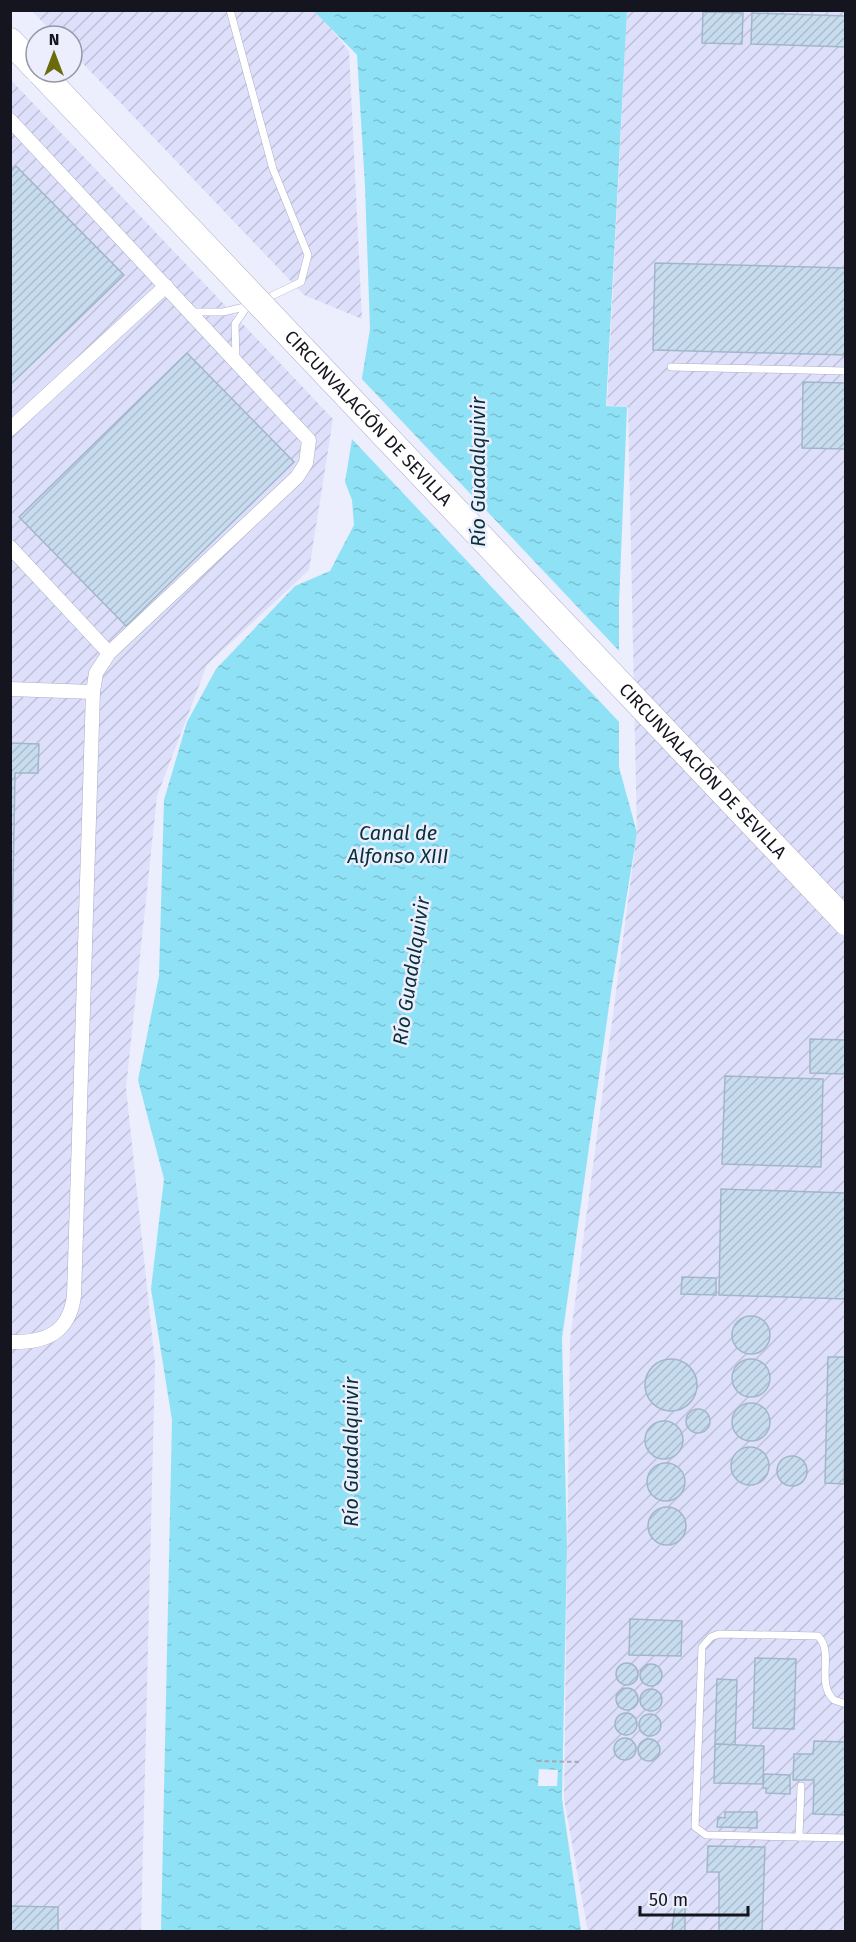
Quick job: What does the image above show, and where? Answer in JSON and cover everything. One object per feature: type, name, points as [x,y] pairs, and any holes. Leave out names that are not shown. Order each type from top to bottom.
[{"type":"highway","points":[[10,41],[24,56]]},
{"type":"highway","name":"CIRCUNVALACIÓN DE SEVILLA","points":[[51,84],[846,922]]},
{"type":"street","points":[[10,120],[309,440],[306,463],[297,477],[109,653],[96,673],[93,692],[72,1314],[62,1329],[44,1339],[10,1342]]},
{"type":"street","points":[[10,429],[166,286]]},
{"type":"street","points":[[10,547],[109,653]]},
{"type":"street","points":[[10,689],[93,692]]},
{"type":"lane","points":[[191,312],[246,308],[302,282],[308,255],[273,169],[230,10]]},
{"type":"lane","points":[[236,360],[236,324],[246,308]]},
{"type":"lane","points":[[671,367],[846,371]]},
{"type":"lane","points":[[846,1704],[828,1695],[824,1685],[825,1646],[818,1636],[719,1634],[711,1636],[702,1647],[695,1827],[706,1835],[846,1838]]},
{"type":"lane","points":[[799,1837],[801,1786]]},
{"type":"path","points":[[537,1761],[580,1762]]},
{"type":"shaded area","points":[[32,11],[317,11],[349,51],[362,319],[304,295],[84,65],[84,24],[44,24]]},
{"type":"shaded area","points":[[627,11],[845,11],[845,1931],[588,1932],[564,1799],[570,1340],[637,833],[628,407],[607,405]]},
{"type":"shaded area","points":[[10,79],[333,419],[309,570],[207,665],[157,796],[126,1088],[155,1363],[141,1931],[11,1931]]},
{"type":"water","name":"Canal de Alfonso XIII","points":[[314,11],[627,11],[606,406],[627,407],[619,603],[619,767],[637,833],[611,992],[562,1338],[567,1547],[562,1799],[581,1931],[161,1931],[172,1420],[151,1289],[164,1179],[138,1080],[159,976],[164,800],[187,722],[216,669],[295,586],[330,571],[354,525],[352,500],[345,482],[370,329],[357,55]]},
{"type":"pier","points":[[359,376],[622,654],[622,725],[350,437]]},
{"type":"pier","points":[[539,1769],[558,1770],[557,1786],[538,1786]]},
{"type":"building","points":[[703,12],[743,13],[742,44],[702,43]]},
{"type":"building","points":[[752,13],[846,16],[846,47],[751,44]]},
{"type":"building","points":[[16,166],[124,275],[10,385],[10,172]]},
{"type":"building","points":[[655,263],[846,268],[846,355],[653,350]]},
{"type":"building","points":[[187,353],[294,462],[126,626],[19,517]]},
{"type":"building","points":[[803,382],[846,383],[846,449],[802,448]]},
{"type":"building","points":[[10,743],[39,744],[38,773],[15,773],[11,995]]},
{"type":"building","points":[[810,1039],[846,1040],[846,1074],[810,1073]]},
{"type":"building","points":[[725,1076],[823,1079],[821,1167],[722,1164]]},
{"type":"building","points":[[721,1189],[846,1193],[846,1299],[719,1295]]},
{"type":"building","points":[[682,1277],[716,1278],[716,1295],[681,1294]]},
{"type":"building","points":[[751,1316],[765,1321],[770,1335],[765,1349],[751,1354],[737,1349],[732,1335],[737,1321]]},
{"type":"building","points":[[828,1357],[846,1357],[844,1484],[825,1483]]},
{"type":"building","points":[[671,1359],[681,1361],[689,1367],[695,1375],[697,1385],[695,1395],[689,1403],[681,1409],[671,1411],[661,1409],[653,1403],[647,1395],[645,1385],[647,1375],[653,1367],[661,1361]]},
{"type":"building","points":[[751,1359],[765,1364],[770,1378],[765,1392],[751,1397],[737,1392],[732,1378],[737,1364]]},
{"type":"building","points":[[751,1403],[765,1408],[770,1422],[765,1436],[751,1441],[737,1436],[732,1422],[737,1408]]},
{"type":"building","points":[[698,1409],[703,1410],[709,1416],[709,1426],[703,1432],[698,1433],[693,1432],[687,1426],[686,1421],[687,1416],[693,1410]]},
{"type":"building","points":[[664,1421],[678,1426],[683,1440],[678,1454],[664,1459],[650,1454],[645,1440],[650,1426]]},
{"type":"building","points":[[750,1447],[764,1452],[769,1466],[764,1480],[750,1485],[736,1480],[731,1466],[736,1452]]},
{"type":"building","points":[[792,1456],[803,1460],[807,1471],[803,1482],[792,1486],[781,1482],[777,1471],[781,1460]]},
{"type":"building","points":[[666,1463],[680,1468],[685,1482],[680,1496],[666,1501],[652,1496],[647,1482],[652,1468]]},
{"type":"building","points":[[667,1507],[681,1512],[686,1526],[681,1540],[667,1545],[653,1540],[648,1526],[653,1512]]},
{"type":"building","points":[[630,1619],[682,1621],[681,1656],[629,1655]]},
{"type":"building","points":[[755,1658],[796,1659],[794,1729],[753,1728]]},
{"type":"building","points":[[627,1663],[635,1666],[638,1674],[635,1682],[627,1685],[619,1682],[616,1674],[619,1666]]},
{"type":"building","points":[[651,1664],[659,1667],[662,1675],[659,1683],[651,1686],[643,1683],[640,1675],[643,1667]]},
{"type":"building","points":[[717,1679],[737,1680],[735,1745],[715,1744]]},
{"type":"building","points":[[627,1688],[635,1691],[638,1699],[635,1707],[627,1710],[619,1707],[616,1699],[619,1691]]},
{"type":"building","points":[[651,1689],[659,1692],[662,1700],[659,1708],[651,1711],[643,1708],[640,1700],[643,1692]]},
{"type":"building","points":[[626,1713],[634,1716],[637,1724],[634,1732],[626,1735],[618,1732],[615,1724],[618,1716]]},
{"type":"building","points":[[650,1714],[658,1717],[661,1725],[658,1733],[650,1736],[642,1733],[639,1725],[642,1717]]},
{"type":"building","points":[[625,1738],[633,1741],[636,1749],[633,1757],[625,1760],[617,1757],[614,1749],[617,1741]]},
{"type":"building","points":[[649,1739],[657,1742],[660,1750],[657,1758],[649,1761],[641,1758],[638,1750],[641,1742]]},
{"type":"building","points":[[814,1741],[846,1742],[846,1815],[813,1814],[814,1780],[793,1780],[794,1754],[813,1754]]},
{"type":"building","points":[[715,1744],[764,1746],[763,1784],[714,1783]]},
{"type":"building","points":[[764,1774],[790,1775],[790,1794],[766,1793],[766,1788],[763,1788]]},
{"type":"building","points":[[725,1812],[757,1812],[757,1828],[717,1827],[718,1817],[725,1818]]},
{"type":"building","points":[[708,1846],[765,1847],[762,1932],[719,1932],[719,1872],[707,1872]]},
{"type":"building","points":[[676,1897],[685,1897],[685,1932],[666,1932],[672,1930]]},
{"type":"building","points":[[10,1906],[58,1907],[58,1932],[10,1932]]},
{"type":"water label","name":"Río Guadalquivir","points":[[478,472]]},
{"type":"water label","name":"Río Guadalquivir","points":[[411,971]]},
{"type":"water label","name":"Río Guadalquivir","points":[[351,1452]]}]
